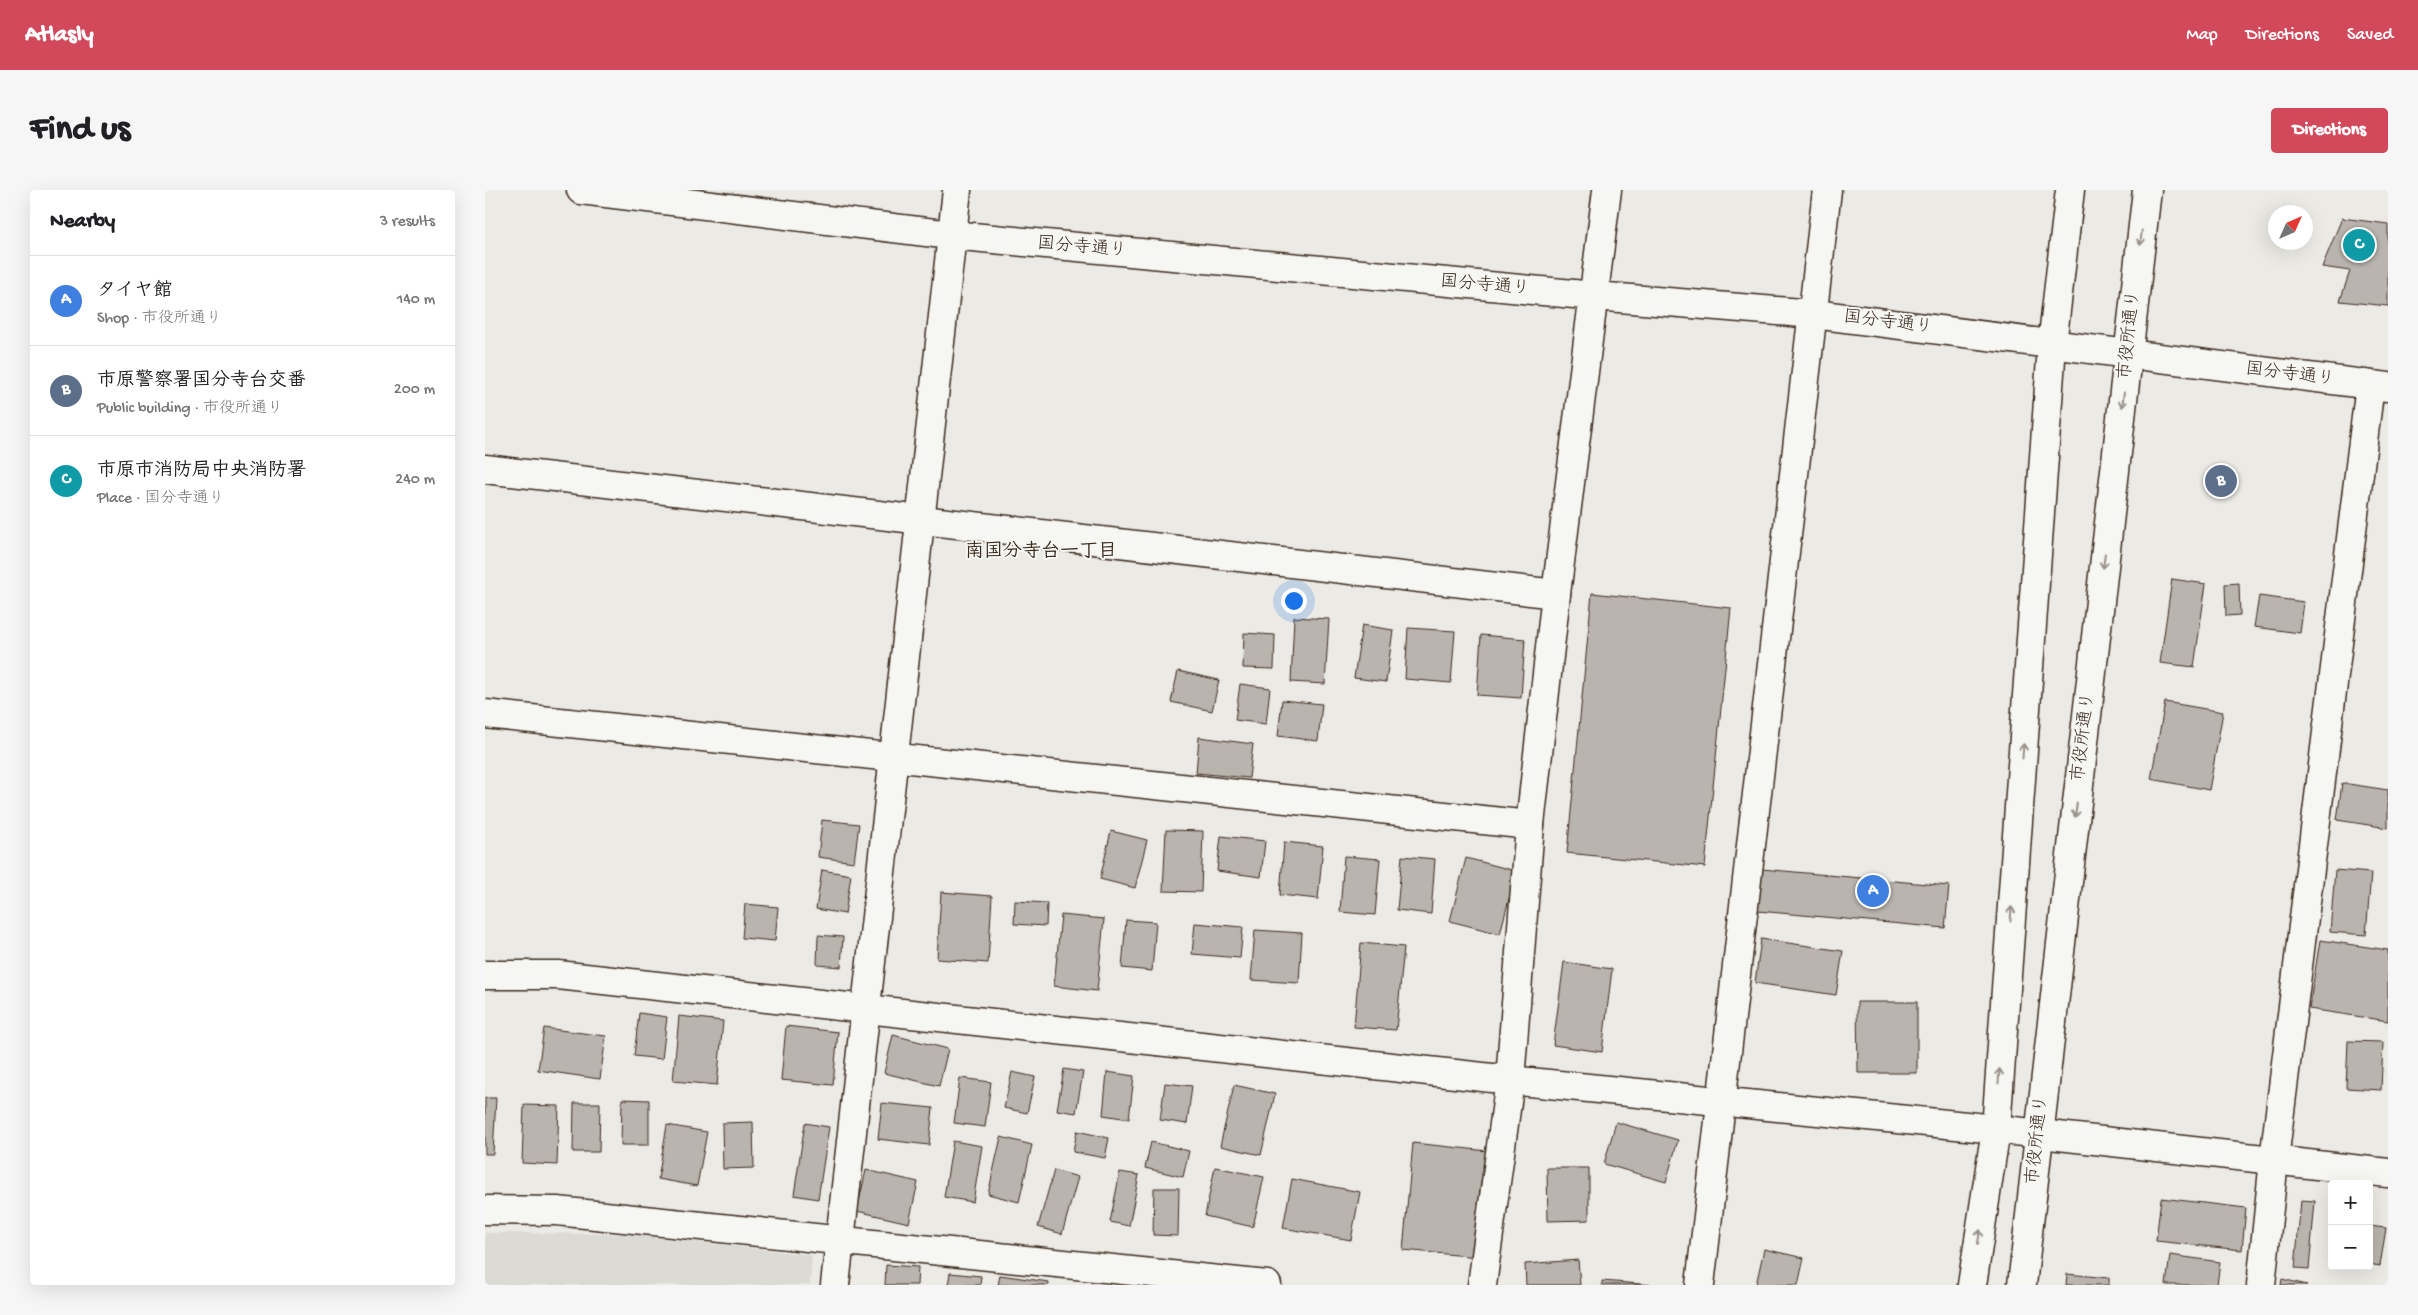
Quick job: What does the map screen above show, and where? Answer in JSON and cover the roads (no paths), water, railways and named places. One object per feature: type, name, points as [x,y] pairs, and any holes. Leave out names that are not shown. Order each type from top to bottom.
[{"type":"street","name":"国分寺通り","points":[[581,190],[951,235],[1595,296],[1814,314],[2379,386]]},
{"type":"street","points":[[835,1285],[957,190]]},
{"type":"street","points":[[1482,1285],[1510,1080],[1530,824],[1556,594],[1607,190]]},
{"type":"street","points":[[1700,1285],[1827,190]]},
{"type":"street","points":[[1972,1285],[1996,1129],[2052,345],[2070,190]]},
{"type":"street","name":"市役所通り","points":[[2022,1285],[2147,190]]},
{"type":"street","points":[[2261,1285],[2274,1160],[2379,386]]},
{"type":"street","points":[[485,469],[1556,594]]},
{"type":"street","points":[[485,714],[1530,824]]},
{"type":"street","points":[[485,975],[558,975],[1510,1080],[1996,1129],[2388,1173]]},
{"type":"street","points":[[485,1210],[557,1211],[839,1240],[1069,1275],[1267,1285]]},
{"type":"place","name":"市原市消防局中央消防署","points":[[2359,245]]},
{"type":"place","name":"市原警察署国分寺台交番","points":[[2221,481]]},
{"type":"place","name":"タイヤ館","points":[[1873,891]]},
{"type":"district","name":"南国分寺台一丁目","points":[[1041,552]]}]
